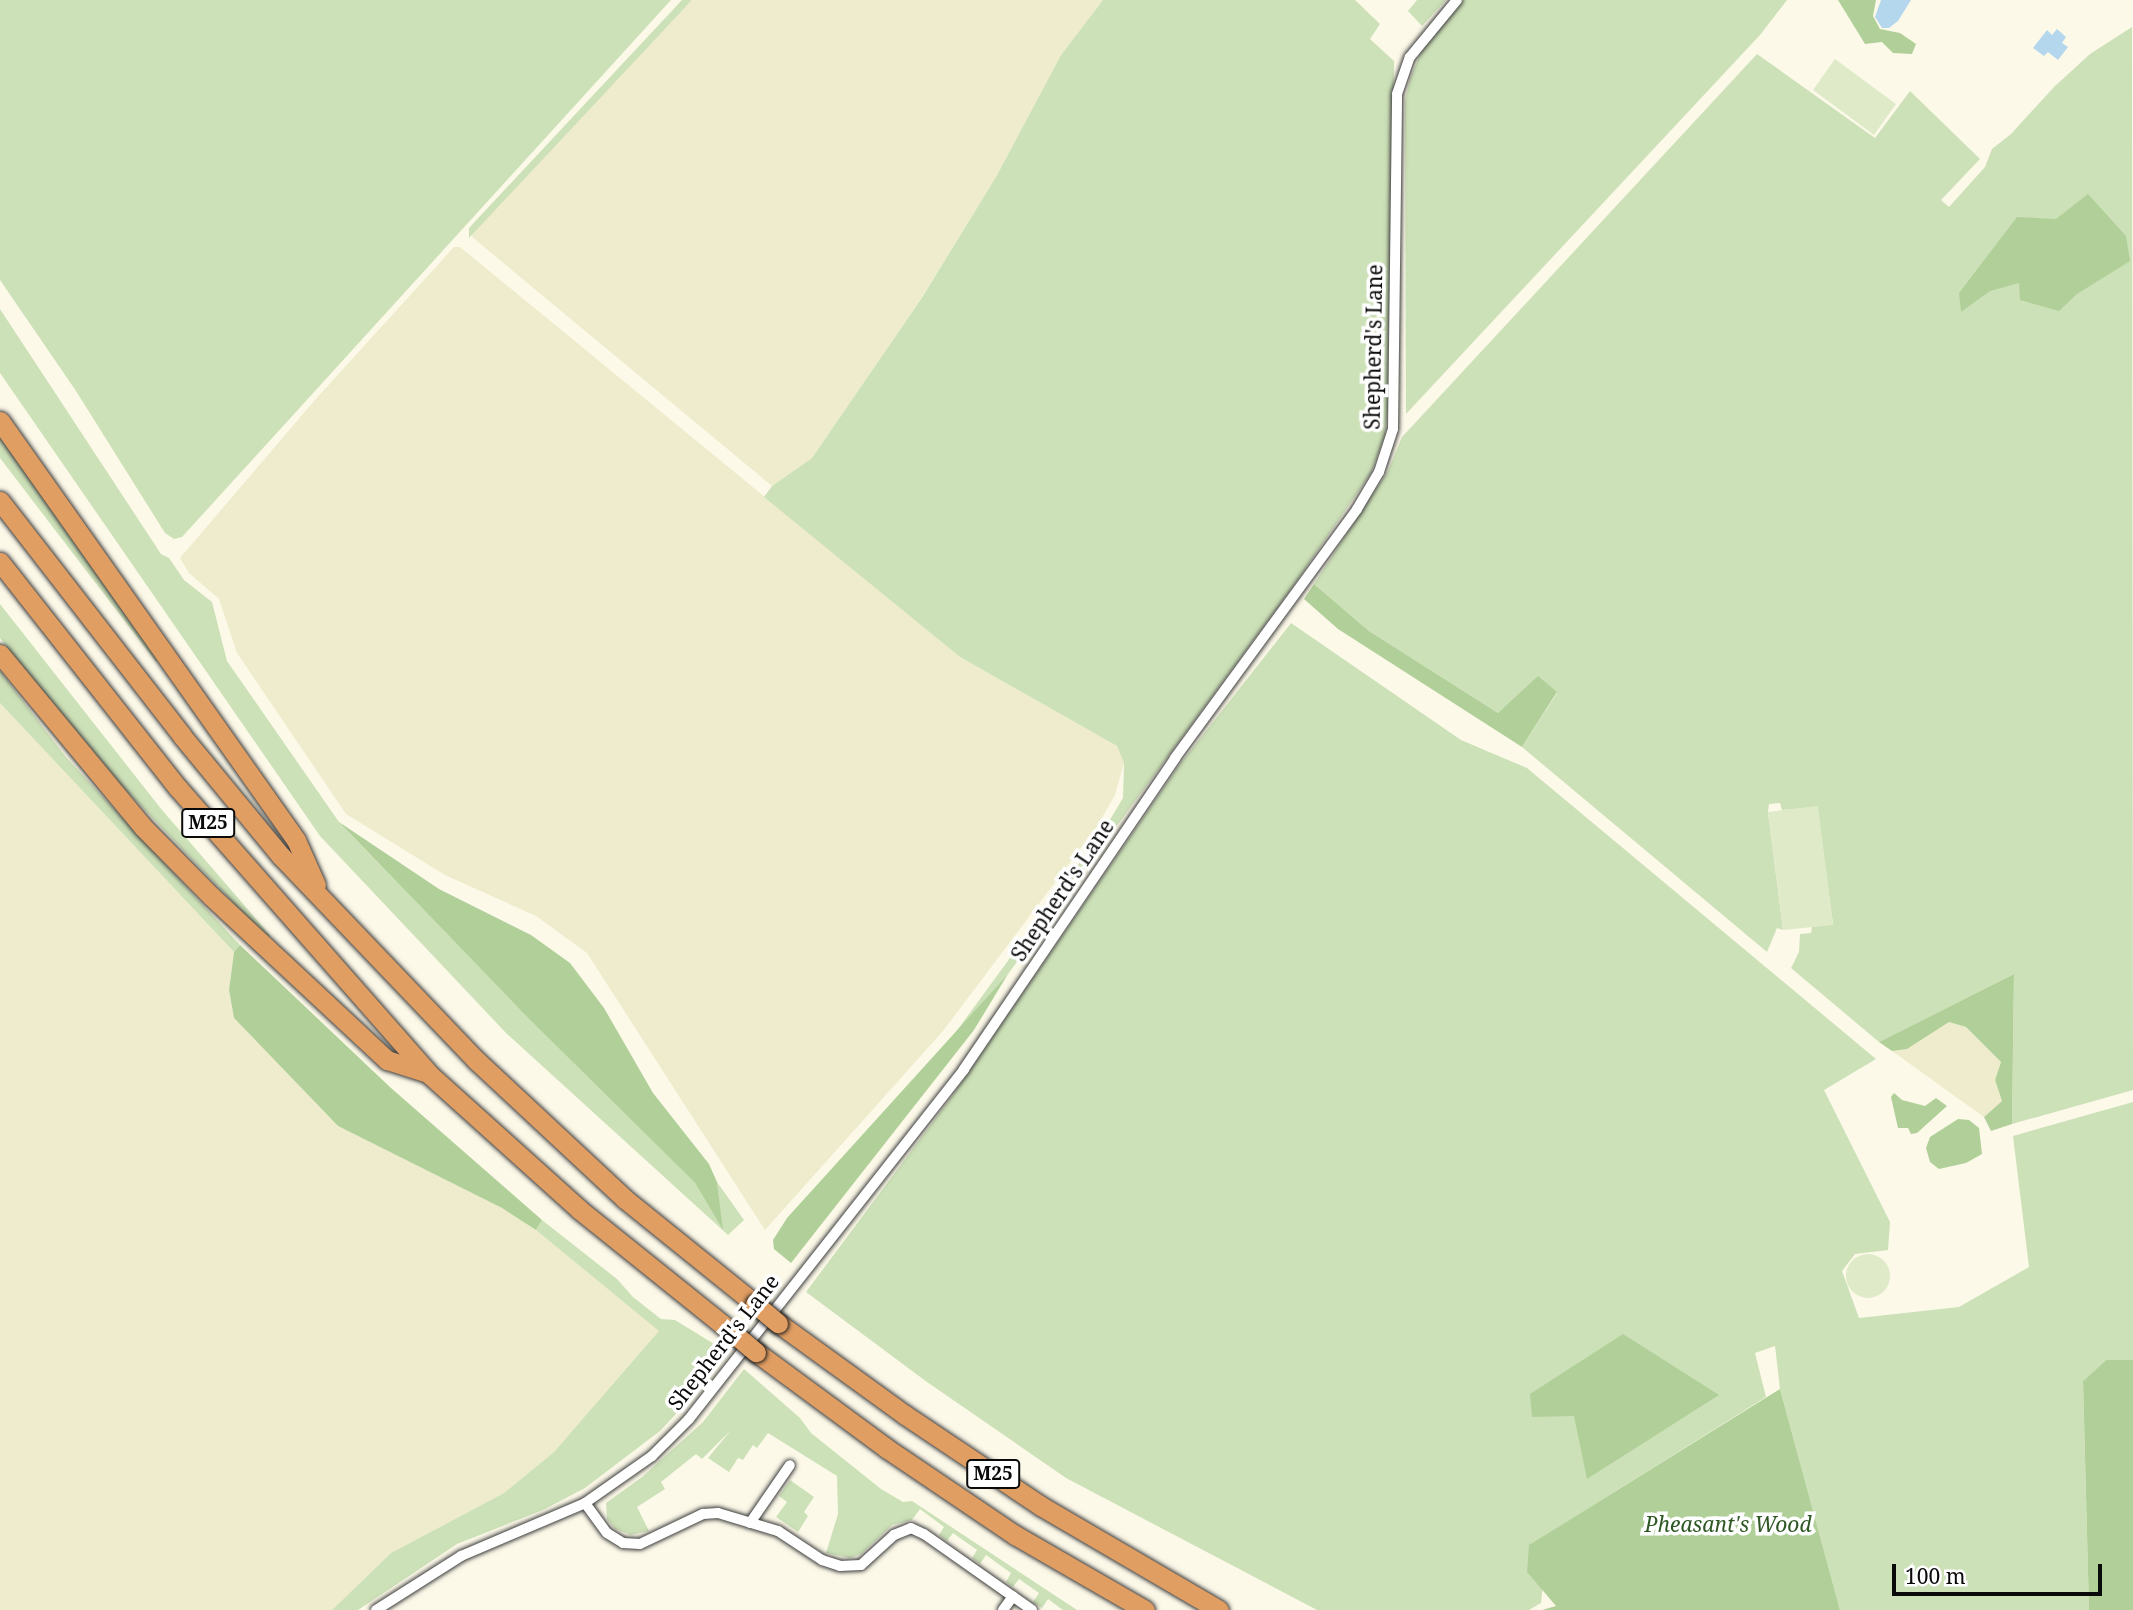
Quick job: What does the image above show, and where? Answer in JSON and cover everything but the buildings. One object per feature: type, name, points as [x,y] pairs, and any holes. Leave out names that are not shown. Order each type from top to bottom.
[{"type":"highway","name":"M25","points":[[0,421],[296,840],[323,900]]},
{"type":"highway","name":"M25","points":[[0,501],[182,736],[281,856],[477,1061],[625,1199],[778,1323],[905,1415],[1041,1506],[1219,1610]]},
{"type":"highway","name":"M25","points":[[0,562],[178,788],[429,1074],[580,1210],[756,1352],[886,1448],[1004,1528],[1145,1610]]},
{"type":"highway","name":"M25","points":[[0,654],[143,827],[211,896],[387,1060],[429,1074]]},
{"type":"street","name":"Shepherd's Lane","points":[[376,1610],[461,1556],[585,1503],[652,1456],[689,1419],[964,1069],[1175,758],[1287,607],[1368,491],[1387,455],[1395,405],[1397,94],[1401,76],[1416,48],[1457,0]]},
{"type":"street","points":[[750,1523],[790,1465]]},
{"type":"street","points":[[585,1503],[615,1540],[632,1544],[650,1540],[709,1513],[778,1531],[822,1559],[840,1566],[861,1565],[899,1532],[915,1530],[1032,1610]]},
{"type":"street","points":[[1003,1610],[1013,1596]]},
{"type":"shaded area","points":[[692,0],[1103,0],[1061,55],[996,177],[918,303],[812,458],[772,486],[472,237],[475,227]]},
{"type":"shaded area","points":[[454,247],[460,247],[960,657],[1117,746],[1124,763],[1115,795],[1096,828],[943,1031],[765,1230],[587,953],[536,916],[445,875],[346,814],[237,653],[219,599],[189,573],[180,558],[314,401]]},
{"type":"shaded area","points":[[0,703],[234,952],[229,990],[234,1018],[338,1126],[502,1208],[536,1230],[660,1331],[554,1452],[504,1493],[391,1553],[332,1610],[0,1610]]},
{"type":"shaded area","points":[[1949,1022],[1966,1027],[2001,1062],[1995,1080],[2002,1101],[1984,1117],[1892,1051],[1907,1049]]},
{"type":"green space","points":[[0,0],[671,0],[182,537],[174,539],[165,533],[76,391],[0,280]]},
{"type":"green space","points":[[682,0],[692,0],[469,238],[469,228]]},
{"type":"green space","points":[[1103,0],[1355,0],[1380,24],[1370,39],[1394,61],[1390,392],[1385,435],[1371,473],[1291,589],[1008,974],[953,1036],[1105,828],[1123,798],[1124,763],[1117,746],[960,657],[764,497],[772,486],[812,458],[921,299],[996,177],[1061,55]]},
{"type":"green space","points":[[1417,0],[1446,0],[1422,26],[1408,11]]},
{"type":"green space","points":[[1463,0],[1787,0],[1760,35],[1406,414],[1405,101],[1421,52]]},
{"type":"green space","points":[[1838,0],[1876,0],[1873,16],[1880,29],[1900,33],[1916,44],[1912,54],[1893,53],[1882,42],[1865,44]]},
{"type":"green space","points":[[2132,27],[2133,1090],[2012,1124],[2014,974],[1879,1042],[1791,968],[1799,952],[1800,934],[1811,933],[1812,927],[1833,924],[1817,807],[1782,810],[1780,803],[1769,804],[1783,930],[1777,928],[1767,952],[1522,747],[1557,693],[1538,677],[1498,713],[1369,631],[1314,584],[1388,471],[1402,437],[1757,54],[1875,138],[1910,91],[1980,159],[1941,200],[1949,207],[1985,167],[1992,149],[2011,134],[2054,87],[2090,54]]},
{"type":"green space","points":[[1835,59],[1896,104],[1874,135],[1813,90]]},
{"type":"green space","points":[[2088,194],[2126,236],[2130,261],[2077,294],[2059,311],[2020,300],[2019,283],[1990,291],[1961,312],[1959,293],[2017,217],[2056,219]]},
{"type":"green space","points":[[0,309],[161,554],[169,558],[184,580],[212,602],[227,661],[339,822],[527,1017],[695,1183],[722,1228],[717,1182],[744,1220],[728,1235],[506,1033],[320,836],[0,373]]},
{"type":"green space","points":[[0,427],[158,660],[156,662],[0,458]]},
{"type":"green space","points":[[1314,584],[1369,631],[1498,713],[1538,676],[1557,692],[1522,747],[1338,629],[1304,599]]},
{"type":"green space","points":[[0,604],[162,810],[270,935],[267,938],[101,764],[34,683],[0,638]]},
{"type":"green space","points":[[1291,623],[1461,740],[1527,768],[1876,1059],[1824,1090],[1890,1222],[1888,1250],[1855,1254],[1842,1271],[1859,1318],[1959,1307],[2029,1267],[2013,1136],[2133,1102],[2133,1360],[2106,1360],[2083,1381],[2089,1610],[1840,1610],[1780,1389],[1775,1346],[1755,1353],[1766,1397],[1531,1544],[1545,1566],[1541,1603],[1529,1610],[1317,1610],[1066,1478],[927,1382],[806,1292],[953,1095],[1180,764]]},
{"type":"green space","points":[[0,671],[66,757],[240,945],[234,952],[0,703]]},
{"type":"green space","points":[[1818,806],[1833,925],[1783,930],[1768,812]]},
{"type":"green space","points":[[339,822],[439,889],[531,935],[570,963],[604,1008],[653,1093],[709,1164],[717,1182],[723,1230],[695,1183],[527,1017]]},
{"type":"green space","points":[[240,945],[391,1088],[542,1220],[536,1230],[502,1208],[338,1126],[234,1018],[229,990],[234,952]]},
{"type":"green space","points":[[1008,974],[974,1030],[791,1263],[774,1249],[773,1240],[787,1218]]},
{"type":"green space","points":[[2014,974],[2012,1124],[1991,1131],[1984,1117],[2002,1101],[1995,1080],[2001,1062],[1966,1027],[1949,1022],[1907,1049],[1892,1051],[1879,1042]]},
{"type":"green space","points":[[1894,1093],[1902,1100],[1925,1106],[1936,1098],[1947,1106],[1917,1133],[1911,1134],[1908,1128],[1898,1128],[1891,1097]]},
{"type":"green space","points":[[1958,1119],[1969,1120],[1979,1128],[1982,1154],[1966,1163],[1939,1169],[1930,1162],[1926,1148],[1930,1137]]},
{"type":"green space","points":[[542,1220],[617,1279],[633,1297],[661,1319],[675,1320],[727,1352],[705,1383],[660,1431],[585,1488],[543,1510],[457,1544],[358,1610],[332,1610],[391,1553],[504,1493],[554,1452],[659,1331],[536,1230]]},
{"type":"green space","points":[[1868,1254],[1883,1261],[1890,1276],[1883,1291],[1868,1298],[1853,1291],[1846,1276],[1853,1261]]},
{"type":"green space","points":[[1623,1334],[1719,1395],[1587,1479],[1574,1416],[1532,1417],[1530,1394]]},
{"type":"green space","points":[[2106,1360],[2133,1360],[2133,1610],[2089,1610],[2083,1381]]},
{"type":"green space","points":[[744,1369],[800,1418],[811,1433],[881,1489],[903,1502],[912,1501],[1077,1610],[1063,1610],[1048,1599],[1042,1608],[1033,1602],[1039,1593],[1019,1579],[1013,1587],[1006,1582],[1011,1573],[986,1555],[980,1564],[972,1558],[977,1550],[953,1533],[947,1541],[939,1535],[944,1527],[920,1509],[912,1520],[892,1525],[861,1554],[850,1558],[826,1553],[838,1514],[837,1476],[768,1433],[757,1448],[753,1445],[743,1460],[738,1458],[729,1472],[708,1458],[731,1430],[702,1459],[696,1454],[661,1482],[665,1489],[637,1507],[649,1531],[631,1535],[615,1529],[607,1519],[606,1503],[642,1477],[703,1422]]},
{"type":"green space","name":"Pheasant's Wood","points":[[1780,1389],[1840,1610],[1542,1610],[1556,1606],[1527,1572],[1529,1545]]},
{"type":"green space","points":[[790,1480],[814,1497],[804,1512],[808,1516],[798,1532],[776,1517],[787,1502],[779,1496]]},
{"type":"water","points":[[1881,0],[1911,0],[1898,21],[1889,28],[1882,28],[1875,17]]},
{"type":"water","points":[[2057,29],[2066,37],[2062,43],[2068,47],[2058,60],[2048,52],[2044,56],[2033,48],[2047,30],[2052,35]]}]
